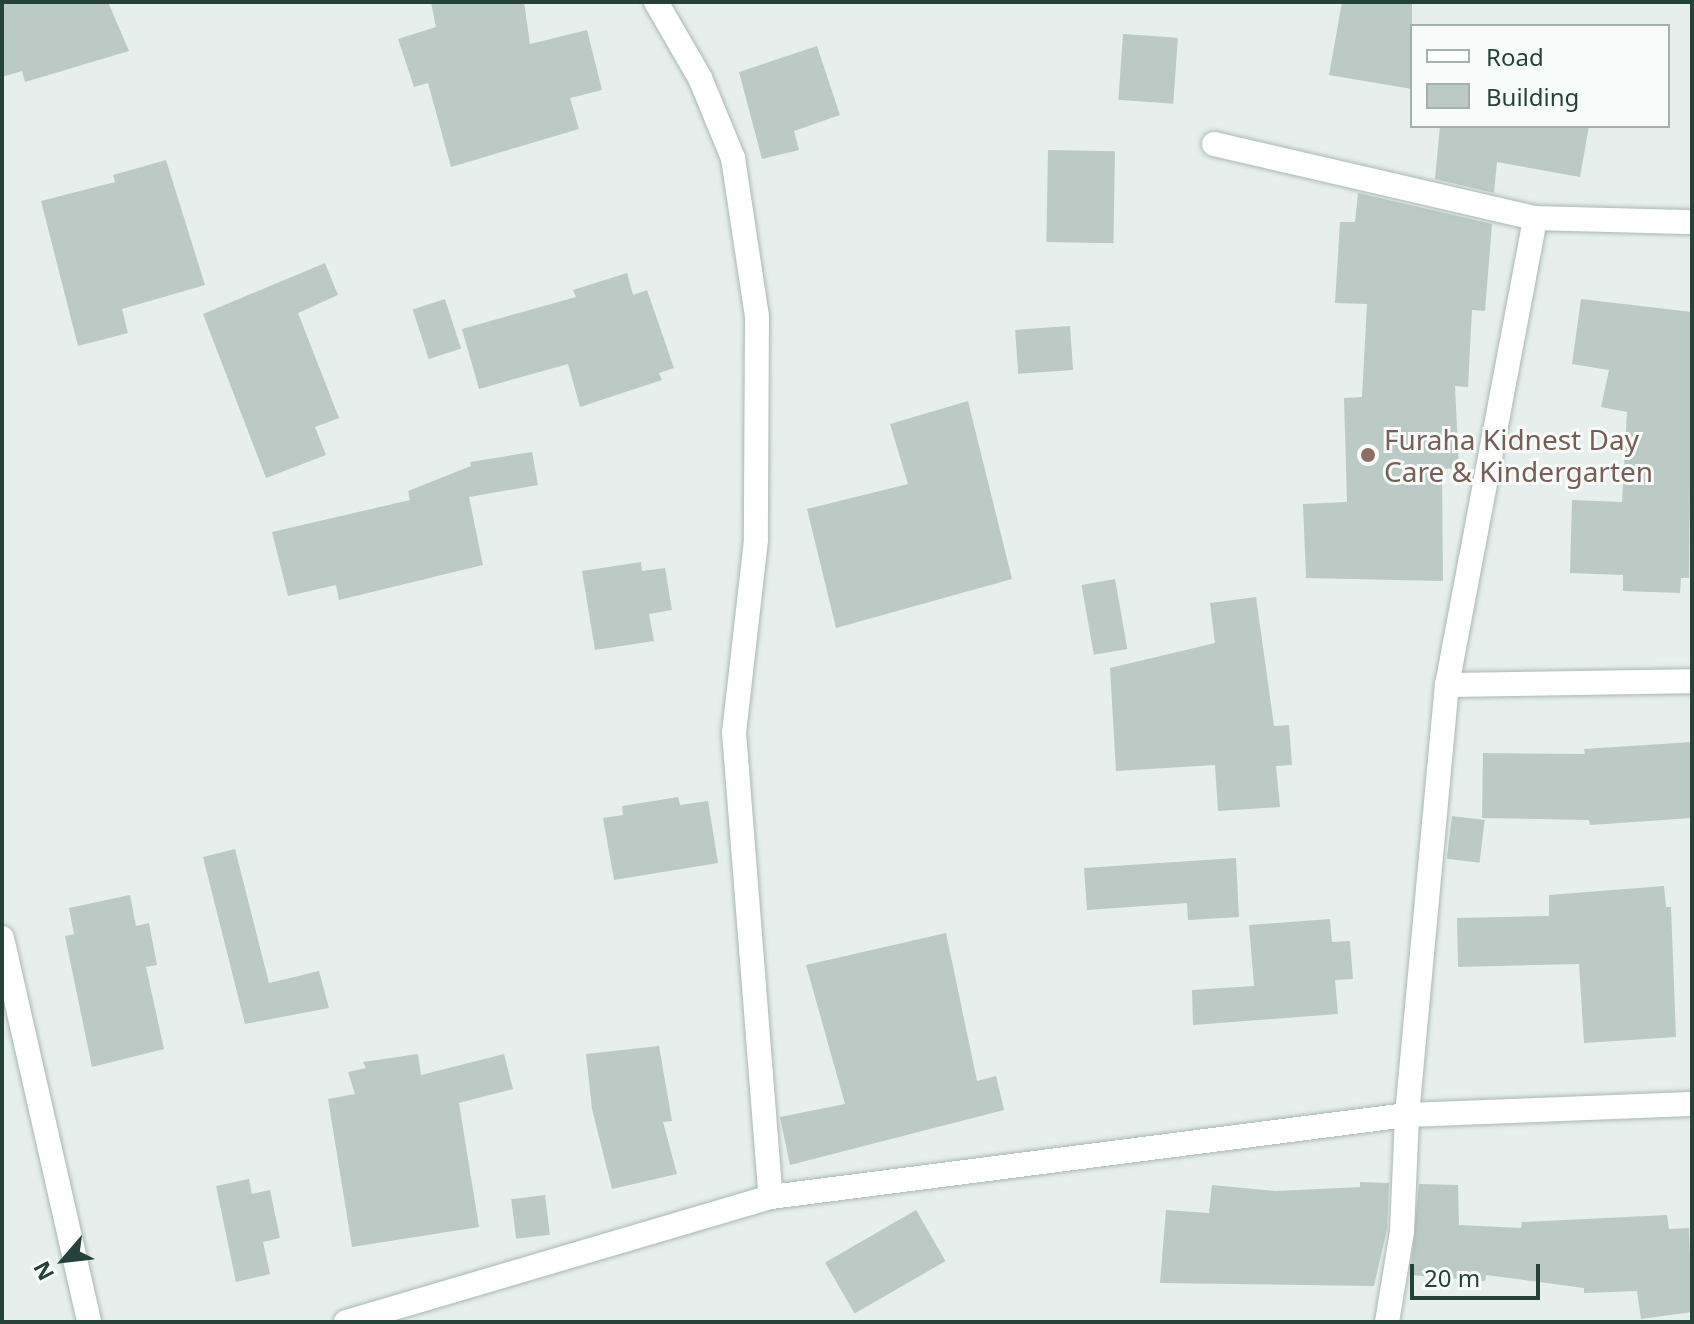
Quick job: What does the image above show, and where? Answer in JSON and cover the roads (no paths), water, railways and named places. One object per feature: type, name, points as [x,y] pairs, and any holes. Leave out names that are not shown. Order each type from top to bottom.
[{"type":"street","points":[[656,2],[700,78],[733,158],[757,316],[756,540],[734,732],[771,1197]]},
{"type":"street","points":[[1214,144],[1535,218],[1692,222]]},
{"type":"street","points":[[1387,1322],[1402,1231],[1407,1115],[1447,685],[1535,218]]},
{"type":"street","points":[[1447,685],[1692,681]]},
{"type":"street","points":[[2,938],[89,1322]]},
{"type":"street","points":[[346,1322],[771,1197],[1407,1115],[1692,1104]]},
{"type":"place","name":"Furaha Kidnest Day Care & Kindergarten","points":[[1368,455]]}]
